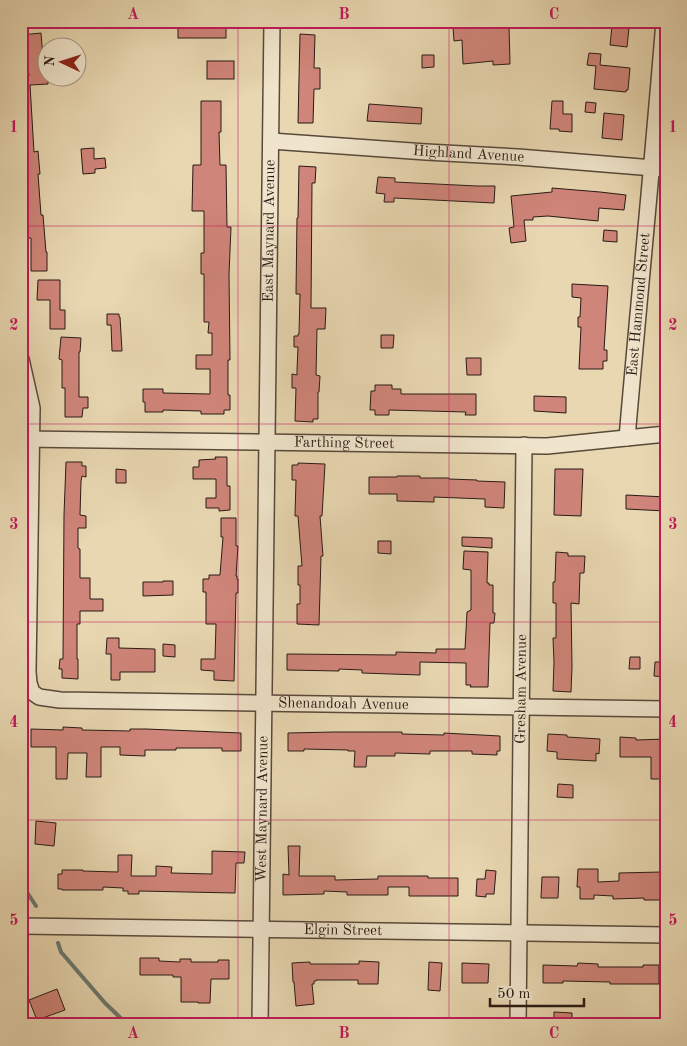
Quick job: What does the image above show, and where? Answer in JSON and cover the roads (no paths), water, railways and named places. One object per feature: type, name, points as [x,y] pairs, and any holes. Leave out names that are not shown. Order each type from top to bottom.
[{"type":"street","name":"East Maynard Avenue","points":[[266,442],[272,21]]},
{"type":"street","name":"East Hammond Street","points":[[627,438],[638,304],[659,168],[664,21]]},
{"type":"street","name":"Highland Avenue","points":[[271,141],[426,152],[518,156],[659,168]]},
{"type":"street","points":[[21,359],[32,408],[26,439]]},
{"type":"street","name":"Farthing Street","points":[[26,439],[548,446],[666,434]]},
{"type":"street","name":"Shenandoah Avenue","points":[[26,439],[29,683],[32,692],[40,697],[60,700],[264,704],[666,709]]},
{"type":"street","name":"West Maynard Avenue","points":[[260,1025],[266,442]]},
{"type":"street","name":"Gresham Avenue","points":[[518,1025],[524,445]]},
{"type":"street","name":"Elgin Street","points":[[21,926],[666,935]]},
{"type":"waterway","points":[[21,883],[36,906]]},
{"type":"waterway","points":[[58,943],[61,952],[105,1003],[128,1025]]}]
